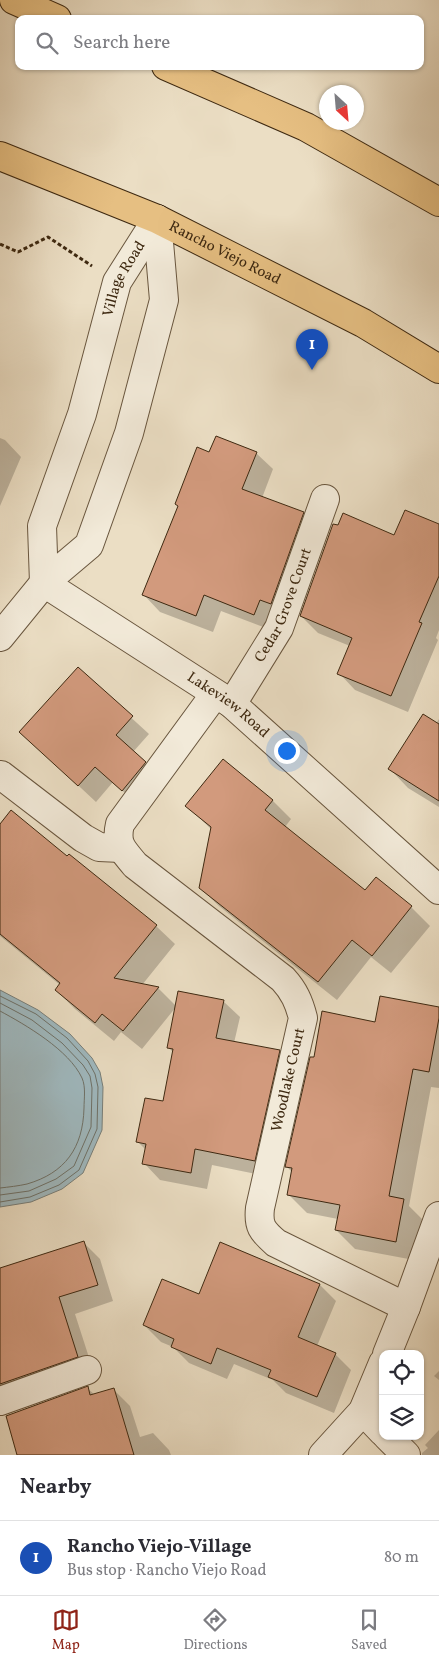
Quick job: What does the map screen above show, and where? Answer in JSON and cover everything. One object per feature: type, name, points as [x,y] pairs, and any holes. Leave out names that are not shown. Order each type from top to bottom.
[{"type":"main road","points":[[14,0],[48,15]]},
{"type":"main road","points":[[175,70],[306,127],[439,202]]},
{"type":"main road","name":"Rancho Viejo Road","points":[[0,156],[157,219],[363,323],[439,370]]},
{"type":"street","name":"Village Road","points":[[44,583],[42,526],[82,414],[117,282],[157,219]]},
{"type":"street","name":"Village Road","points":[[0,637],[44,583],[89,545],[129,433],[164,300],[157,219]]},
{"type":"street","name":"Cedar Grove Court","points":[[224,699],[279,628],[324,499]]},
{"type":"street","name":"Lakeview Road","points":[[44,583],[224,699],[439,890]]},
{"type":"street","points":[[1,775],[83,838],[99,847],[121,848],[118,836],[120,824],[224,699]]},
{"type":"street","name":"Woodlake Court","points":[[121,848],[136,865],[284,978],[300,1003],[303,1018],[260,1208],[259,1220],[264,1232],[276,1243],[406,1307]]},
{"type":"street","points":[[389,1350],[439,1216]]},
{"type":"street","points":[[0,1400],[87,1370]]},
{"type":"street","points":[[322,1455],[363,1412],[379,1373]]},
{"type":"street","points":[[363,1412],[379,1428]]},
{"type":"street","points":[[391,1440],[406,1455]]},
{"type":"path","points":[[0,244],[18,252],[48,237],[117,282]]},
{"type":"water","points":[[0,990],[38,1010],[70,1034],[92,1058],[100,1072],[103,1087],[102,1130],[83,1173],[62,1189],[31,1202],[0,1207]]},
{"type":"building","points":[[216,436],[257,452],[242,489],[304,512],[271,604],[260,600],[254,615],[204,595],[196,616],[142,595],[178,506],[175,504],[197,447],[209,452]]},
{"type":"building","points":[[405,510],[439,524],[439,576],[419,622],[422,623],[391,696],[337,674],[352,638],[300,616],[333,524],[338,525],[343,513],[394,535]]},
{"type":"building","points":[[78,667],[133,716],[116,735],[146,762],[122,791],[95,767],[78,786],[19,732]]},
{"type":"building","points":[[423,714],[439,724],[439,801],[388,769]]},
{"type":"building","points":[[223,759],[273,800],[265,810],[365,890],[376,877],[412,906],[372,956],[352,940],[318,982],[199,888],[211,827],[185,806]]},
{"type":"building","points":[[11,810],[157,925],[114,978],[159,987],[123,1031],[102,1014],[95,1023],[55,990],[60,983],[0,934],[0,824]]},
{"type":"building","points":[[178,991],[224,1000],[216,1038],[280,1050],[255,1161],[195,1149],[191,1173],[142,1164],[146,1144],[136,1142],[145,1098],[163,1101],[173,1049],[167,1048]]},
{"type":"building","points":[[380,996],[439,1007],[439,1018],[429,1072],[413,1069],[389,1196],[404,1199],[396,1242],[335,1230],[340,1205],[287,1195],[292,1168],[285,1167],[310,1057],[314,1057],[322,1011],[375,1022]]},
{"type":"building","points":[[84,1241],[98,1285],[59,1297],[78,1357],[0,1384],[0,1268]]},
{"type":"building","points":[[220,1242],[320,1284],[298,1337],[336,1353],[317,1397],[268,1377],[271,1370],[217,1348],[211,1364],[171,1347],[174,1339],[143,1325],[162,1279],[199,1294]]},
{"type":"building","points":[[88,1386],[90,1395],[114,1388],[134,1455],[17,1455],[6,1416]]},
{"type":"place","name":"Rancho Viejo-Village","points":[[312,370]]}]
